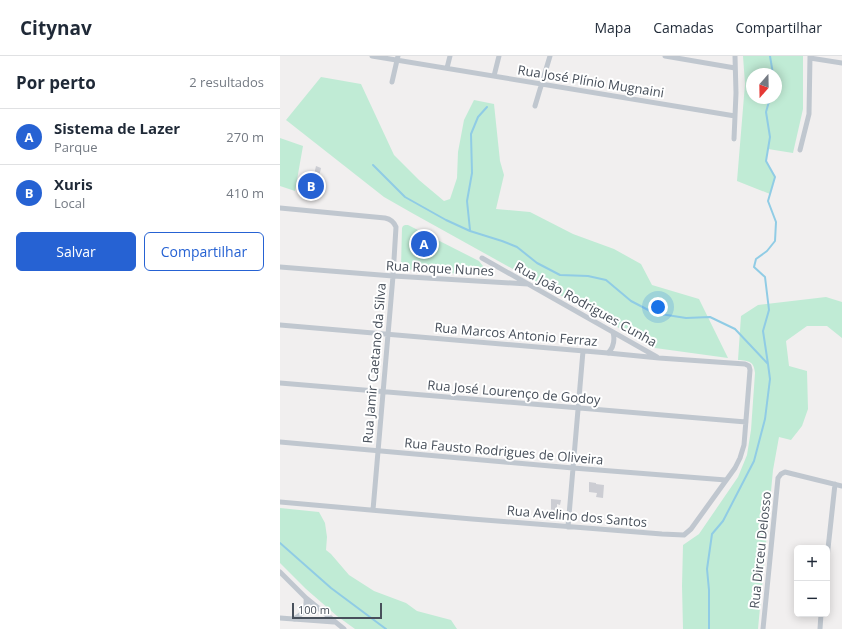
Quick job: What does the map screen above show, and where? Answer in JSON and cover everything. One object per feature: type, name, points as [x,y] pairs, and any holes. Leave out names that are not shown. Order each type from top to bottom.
[{"type":"street","name":"Rua José Plínio Mugnaini","points":[[372,56],[398,58],[447,68],[735,116]]},
{"type":"street","points":[[447,68],[450,56]]},
{"type":"street","points":[[494,76],[499,56]]},
{"type":"street","points":[[535,106],[550,56]]},
{"type":"street","points":[[665,56],[735,68]]},
{"type":"street","points":[[734,56],[736,93],[734,139]]},
{"type":"street","points":[[800,150],[809,114],[810,57],[842,63]]},
{"type":"street","points":[[392,82],[398,58]]},
{"type":"street","name":"Rua Jamir Caetano da Silva","points":[[280,208],[385,218],[395,223],[393,276],[373,510]]},
{"type":"street","name":"Rua João Rodrigues Cunha","points":[[482,258],[659,358]]},
{"type":"street","name":"Rua Roque Nunes","points":[[280,267],[393,276],[528,284]]},
{"type":"street","name":"Rua Marcos Antonio Ferraz","points":[[280,325],[659,358],[745,364],[749,366]]},
{"type":"street","points":[[608,353],[613,344],[613,332]]},
{"type":"street","points":[[568,526],[583,351]]},
{"type":"street","name":"Rua Avelino dos Santos","points":[[280,502],[684,535],[692,529],[735,468],[740,458],[744,445],[750,370],[749,366]]},
{"type":"street","name":"Rua José Lourenço de Godoy","points":[[280,383],[746,422]]},
{"type":"street","name":"Rua Fausto Rodrigues de Oliveira","points":[[280,442],[726,480]]},
{"type":"street","name":"Rua Dirceu Delosso","points":[[763,629],[778,478],[785,472],[835,484]]},
{"type":"street","points":[[828,545],[835,484],[842,486]]},
{"type":"street","points":[[280,572],[306,598],[344,629]]},
{"type":"street","points":[[294,619],[305,611],[306,598]]},
{"type":"street","points":[[820,629],[821,617]]},
{"type":"street","points":[[280,618],[334,622]]},
{"type":"green space","points":[[743,56],[803,56],[803,109],[793,153],[768,149],[766,161],[775,177],[770,194],[737,181],[745,84]]},
{"type":"green space","points":[[321,77],[361,84],[394,155],[419,180],[444,201],[450,199],[457,178],[458,152],[464,120],[474,100],[494,104],[500,161],[504,175],[496,209],[530,212],[573,234],[614,249],[641,264],[652,285],[699,299],[728,358],[655,348],[384,197],[286,120]]},
{"type":"green space","points":[[280,138],[303,146],[295,191],[280,186]]},
{"type":"green space","points":[[405,225],[408,225],[479,261],[483,266],[482,271],[479,274],[473,275],[402,269],[402,228]]},
{"type":"green space","points":[[826,297],[842,302],[842,338],[827,326],[807,326],[786,341],[789,366],[807,371],[808,409],[802,426],[791,440],[779,437],[773,470],[758,629],[683,629],[683,545],[699,534],[738,477],[747,455],[751,430],[755,373],[750,362],[738,360],[741,316],[758,305]]},
{"type":"green space","points":[[280,508],[319,512],[325,523],[327,537],[326,550],[349,575],[374,591],[406,603],[417,611],[451,620],[457,629],[355,629],[337,616],[306,589],[280,563]]},
{"type":"building","points":[[316,166],[321,168],[315,194],[310,192],[308,198],[303,197],[307,178],[313,179]]},
{"type":"building","points":[[589,482],[604,485],[603,498],[596,497],[597,493],[589,492]]},
{"type":"building","points":[[551,499],[561,500],[560,505],[557,504],[557,518],[551,518]]},
{"type":"waterway","points":[[770,56],[772,68]]},
{"type":"waterway","points":[[709,629],[709,590],[707,569],[712,534],[723,521],[754,461],[765,419],[770,379],[763,331],[769,310],[765,277],[754,267],[756,259],[767,251],[775,241],[776,222],[768,201],[775,177],[766,161],[770,137],[766,112],[768,104]]},
{"type":"waterway","points":[[470,230],[467,201],[472,173],[471,134],[478,117],[487,107]]},
{"type":"waterway","points":[[373,165],[405,197],[446,220],[470,231],[517,247],[537,263],[560,275],[588,276],[606,280],[631,301],[654,313],[686,318],[710,317],[735,329],[768,364]]},
{"type":"waterway","points":[[280,543],[331,588],[386,629]]},
{"type":"place","name":"Xuris","points":[[311,186]]},
{"type":"place","name":"Sistema de Lazer","points":[[424,244]]}]
